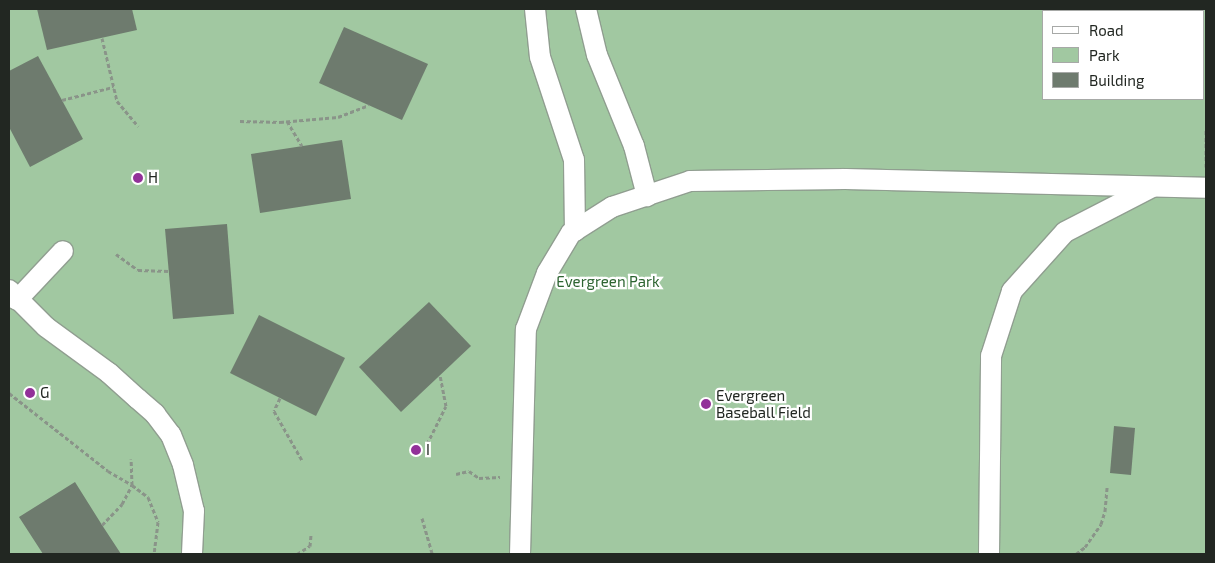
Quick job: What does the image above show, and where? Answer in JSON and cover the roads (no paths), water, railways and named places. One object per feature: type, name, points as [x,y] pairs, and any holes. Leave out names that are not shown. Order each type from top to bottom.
[{"type":"street","points":[[535,9],[540,57],[574,160],[575,231]]},
{"type":"street","points":[[586,9],[597,55],[634,146],[647,196]]},
{"type":"street","points":[[520,554],[526,329],[547,273],[570,233],[612,207],[690,182],[835,179],[1206,188]]},
{"type":"street","points":[[989,554],[991,356],[1012,291],[1065,232],[1154,186]]},
{"type":"street","points":[[63,251],[13,295],[46,327],[109,373],[150,409],[171,435],[183,465],[194,511],[192,554]]},
{"type":"place","name":"H","points":[[138,178]]},
{"type":"place","name":"G","points":[[30,393]]},
{"type":"place","name":"Evergreen Baseball Field","points":[[706,404]]},
{"type":"place","name":"I","points":[[416,450]]},
{"type":"park label","name":"Evergreen Park","points":[[608,282]]}]
